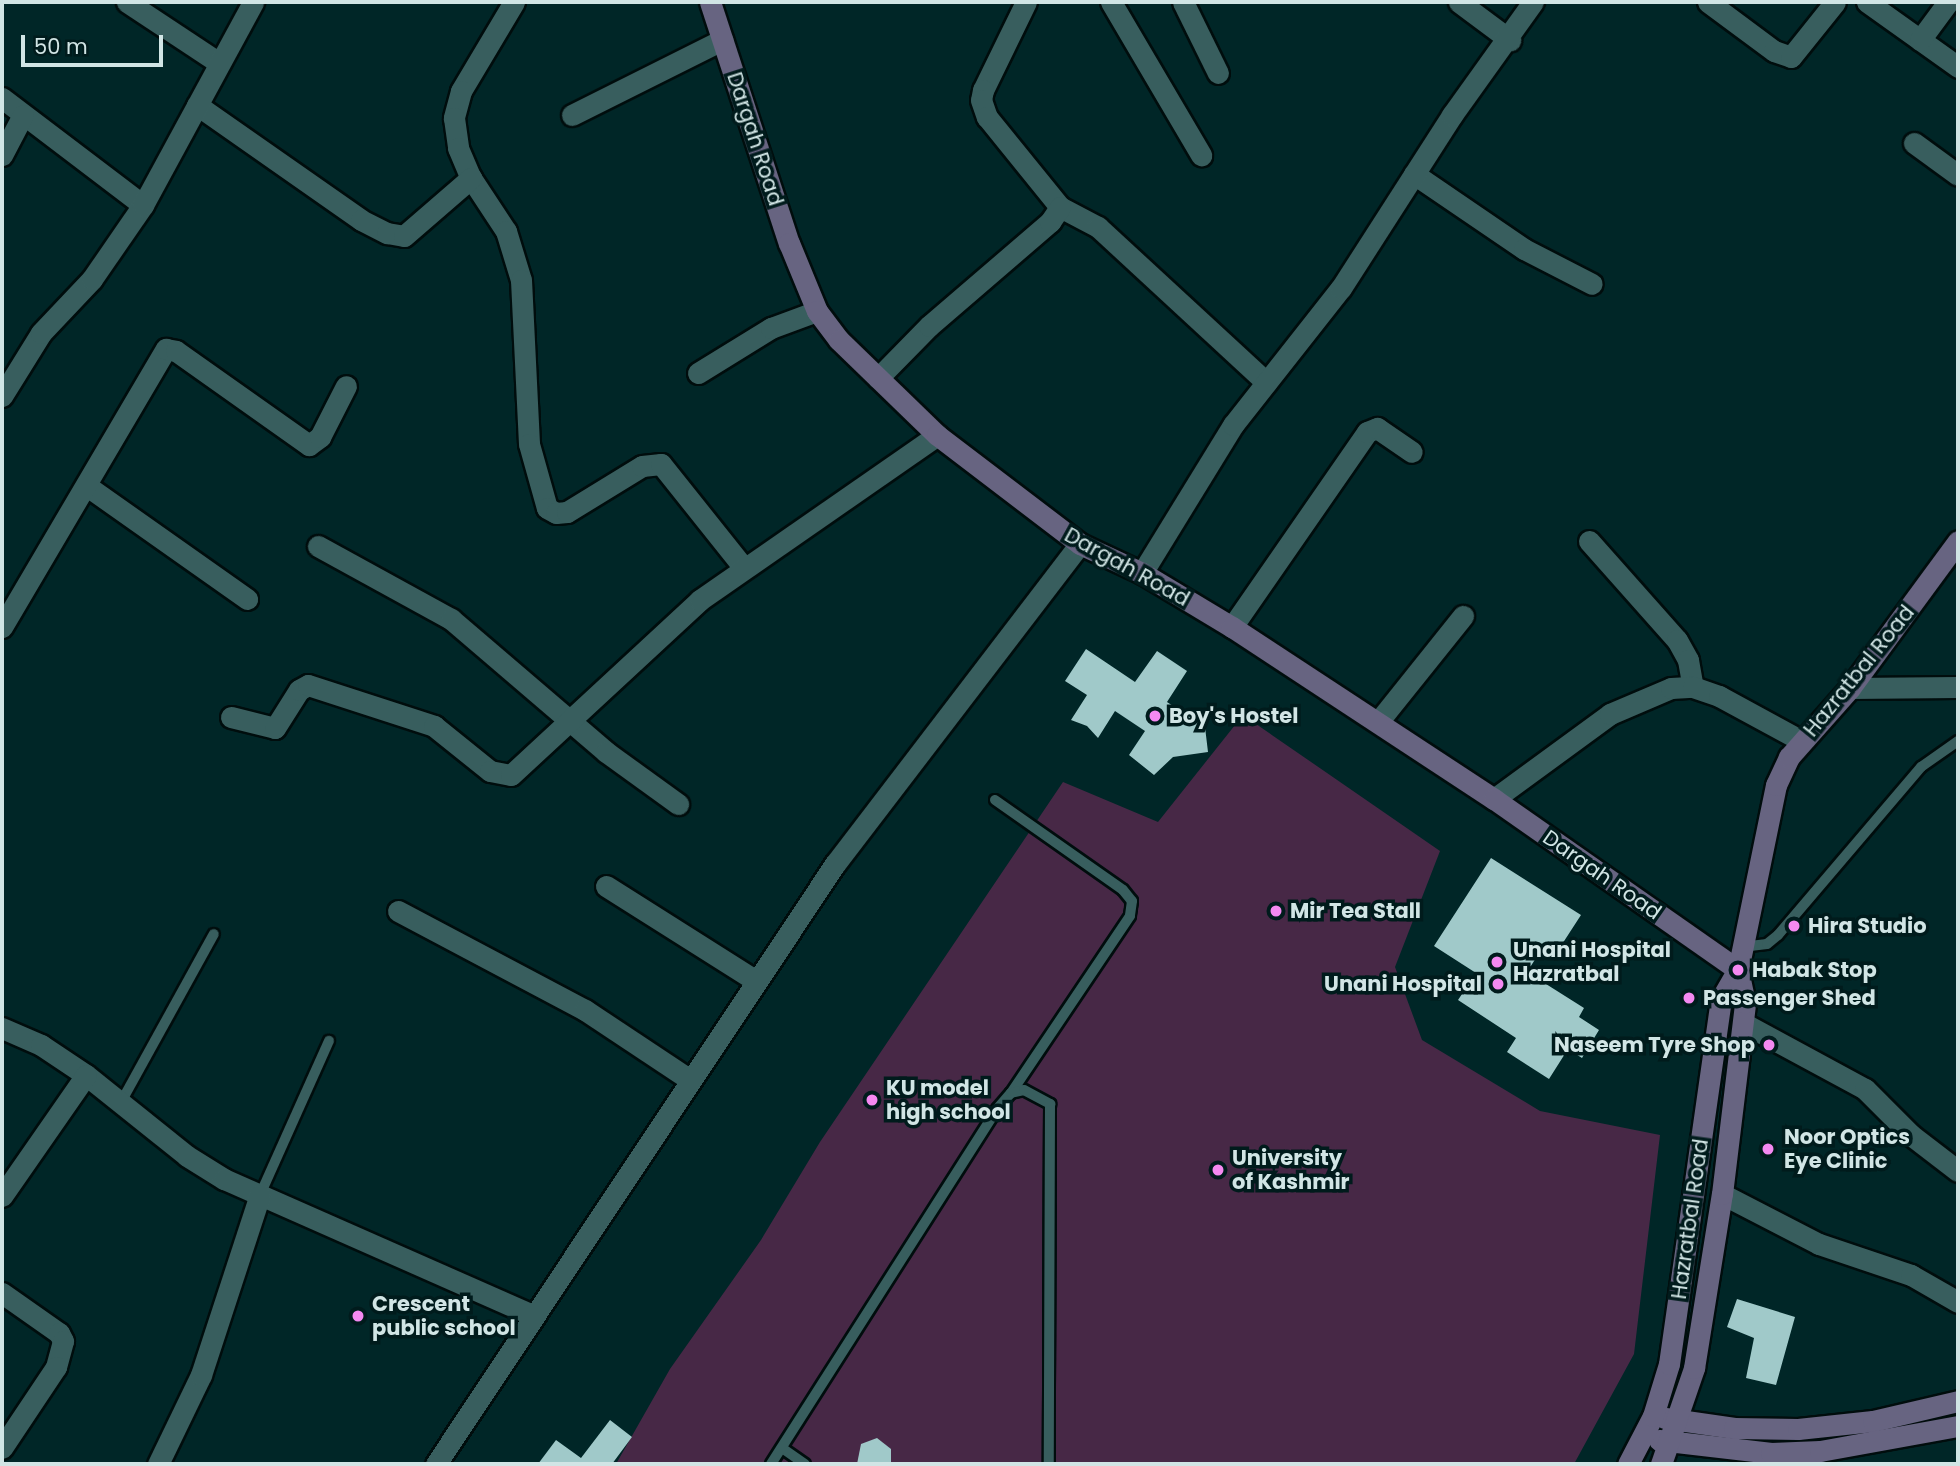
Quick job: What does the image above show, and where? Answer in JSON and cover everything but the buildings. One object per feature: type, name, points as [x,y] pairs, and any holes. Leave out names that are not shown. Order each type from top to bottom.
[{"type":"main road","name":"Dargah Road","points":[[710,2],[789,243],[817,311],[839,340],[937,435],[1080,544],[1142,573],[1232,627],[1494,799],[1738,970]]},
{"type":"main road","name":"Hazratbal Road","points":[[1661,1464],[1671,1443],[1694,1368],[1722,1194],[1743,1023],[1745,1003],[1738,970],[1776,785],[1802,741],[1850,688],[1958,541]]},
{"type":"main road","name":"Hazratbal Road","points":[[1628,1464],[1653,1416],[1669,1364],[1720,999],[1738,970]]},
{"type":"main road","points":[[1653,1416],[1734,1428],[1798,1429],[1873,1421],[1958,1401]]},
{"type":"main road","points":[[1644,1436],[1671,1443],[1771,1453],[1820,1451],[1958,1426]]},
{"type":"street","points":[[127,2],[219,63]]},
{"type":"street","points":[[2,396],[41,333],[92,279],[143,205],[253,2]]},
{"type":"street","points":[[513,2],[461,91],[453,118],[458,148],[471,178],[506,231],[521,280],[523,395],[529,444],[547,508],[556,513],[567,512],[642,466],[661,464],[744,568]]},
{"type":"street","points":[[1026,2],[981,100],[987,117],[1060,206],[1106,233],[1266,382]]},
{"type":"street","points":[[1111,2],[1201,155]]},
{"type":"street","points":[[1183,2],[1218,73]]},
{"type":"street","points":[[1459,2],[1510,40]]},
{"type":"street","points":[[1142,573],[1233,425],[1341,288],[1414,174],[1510,40],[1533,2]]},
{"type":"street","points":[[1708,2],[1774,51],[1791,57],[1835,2]]},
{"type":"street","points":[[1867,2],[1958,67]]},
{"type":"street","points":[[1920,40],[1948,2]]},
{"type":"street","points":[[572,115],[722,40]]},
{"type":"street","points":[[2,98],[143,205]]},
{"type":"street","points":[[197,105],[361,220],[387,233],[404,236],[471,178]]},
{"type":"street","points":[[2,155],[23,115]]},
{"type":"street","points":[[1914,143],[1958,175]]},
{"type":"street","points":[[1414,174],[1524,249],[1592,284]]},
{"type":"street","points":[[878,378],[929,326],[1050,222],[1060,206]]},
{"type":"street","points":[[698,373],[771,328],[817,311]]},
{"type":"street","points":[[2,627],[166,349],[176,351],[309,444],[320,437],[346,386]]},
{"type":"street","points":[[1232,627],[1367,432],[1377,428],[1412,452]]},
{"type":"street","points":[[231,717],[275,728],[299,690],[308,685],[434,726],[490,771],[504,776],[658,635],[744,568],[937,435]]},
{"type":"street","points":[[87,486],[247,599]]},
{"type":"street","points":[[1590,541],[1677,640],[1688,660],[1693,687]]},
{"type":"street","points":[[436,1464],[689,1079],[879,804],[1080,544]]},
{"type":"street","points":[[318,546],[450,619],[569,719],[678,804]]},
{"type":"street","points":[[1378,722],[1463,616]]},
{"type":"street","points":[[1494,799],[1610,714],[1641,698],[1693,687],[1719,696],[1802,741]]},
{"type":"street","points":[[1850,688],[1958,687]]},
{"type":"street","points":[[606,886],[756,981]]},
{"type":"street","points":[[398,911],[585,1010],[689,1079]]},
{"type":"street","points":[[1743,1023],[1865,1089],[1945,1164],[1958,1171]]},
{"type":"street","points":[[2,1028],[41,1045],[86,1075],[187,1156],[260,1195],[533,1315]]},
{"type":"street","points":[[2,1196],[86,1075]]},
{"type":"street","points":[[1722,1194],[1819,1244],[1911,1275],[1958,1302]]},
{"type":"street","points":[[158,1464],[201,1375],[260,1195]]},
{"type":"street","points":[[2,1293],[59,1332],[63,1341],[56,1367],[2,1448]]},
{"type":"lane","points":[[1742,947],[1767,944],[1778,935],[1921,767],[1958,741]]},
{"type":"lane","points":[[771,1464],[1011,1093],[1130,916],[1132,901],[1123,890],[995,800]]},
{"type":"lane","points":[[120,1104],[214,934]]},
{"type":"lane","points":[[260,1195],[329,1041]]},
{"type":"lane","points":[[1011,1093],[1024,1090],[1050,1104],[1049,1464]]},
{"type":"lane","points":[[782,1448],[805,1464]]},
{"type":"shaded area","name":"University of Kashmir","points":[[1243,715],[1440,851],[1395,967],[1422,1040],[1540,1111],[1660,1135],[1634,1354],[1574,1464],[616,1464],[670,1369],[761,1240],[820,1142],[1063,782],[1158,822]]},
{"type":"place","name":"Boy's Hostel","points":[[1155,716]]},
{"type":"place","name":"Mir Tea Stall","points":[[1276,911]]},
{"type":"place","name":"Hira Studio","points":[[1794,926]]},
{"type":"place","name":"Unani Hospital Hazratbal","points":[[1497,962]]},
{"type":"place","name":"Habak Stop","points":[[1738,970]]},
{"type":"place","name":"Unani Hospital","points":[[1498,984]]},
{"type":"place","name":"Passenger Shed","points":[[1689,998]]},
{"type":"place","name":"Naseem Tyre Shop","points":[[1769,1045]]},
{"type":"place","name":"KU model high school","points":[[872,1100]]},
{"type":"place","name":"Noor Optics Eye Clinic","points":[[1768,1149]]},
{"type":"place","name":"University of Kashmir","points":[[1218,1170]]},
{"type":"place","name":"Crescent public school","points":[[358,1316]]}]
